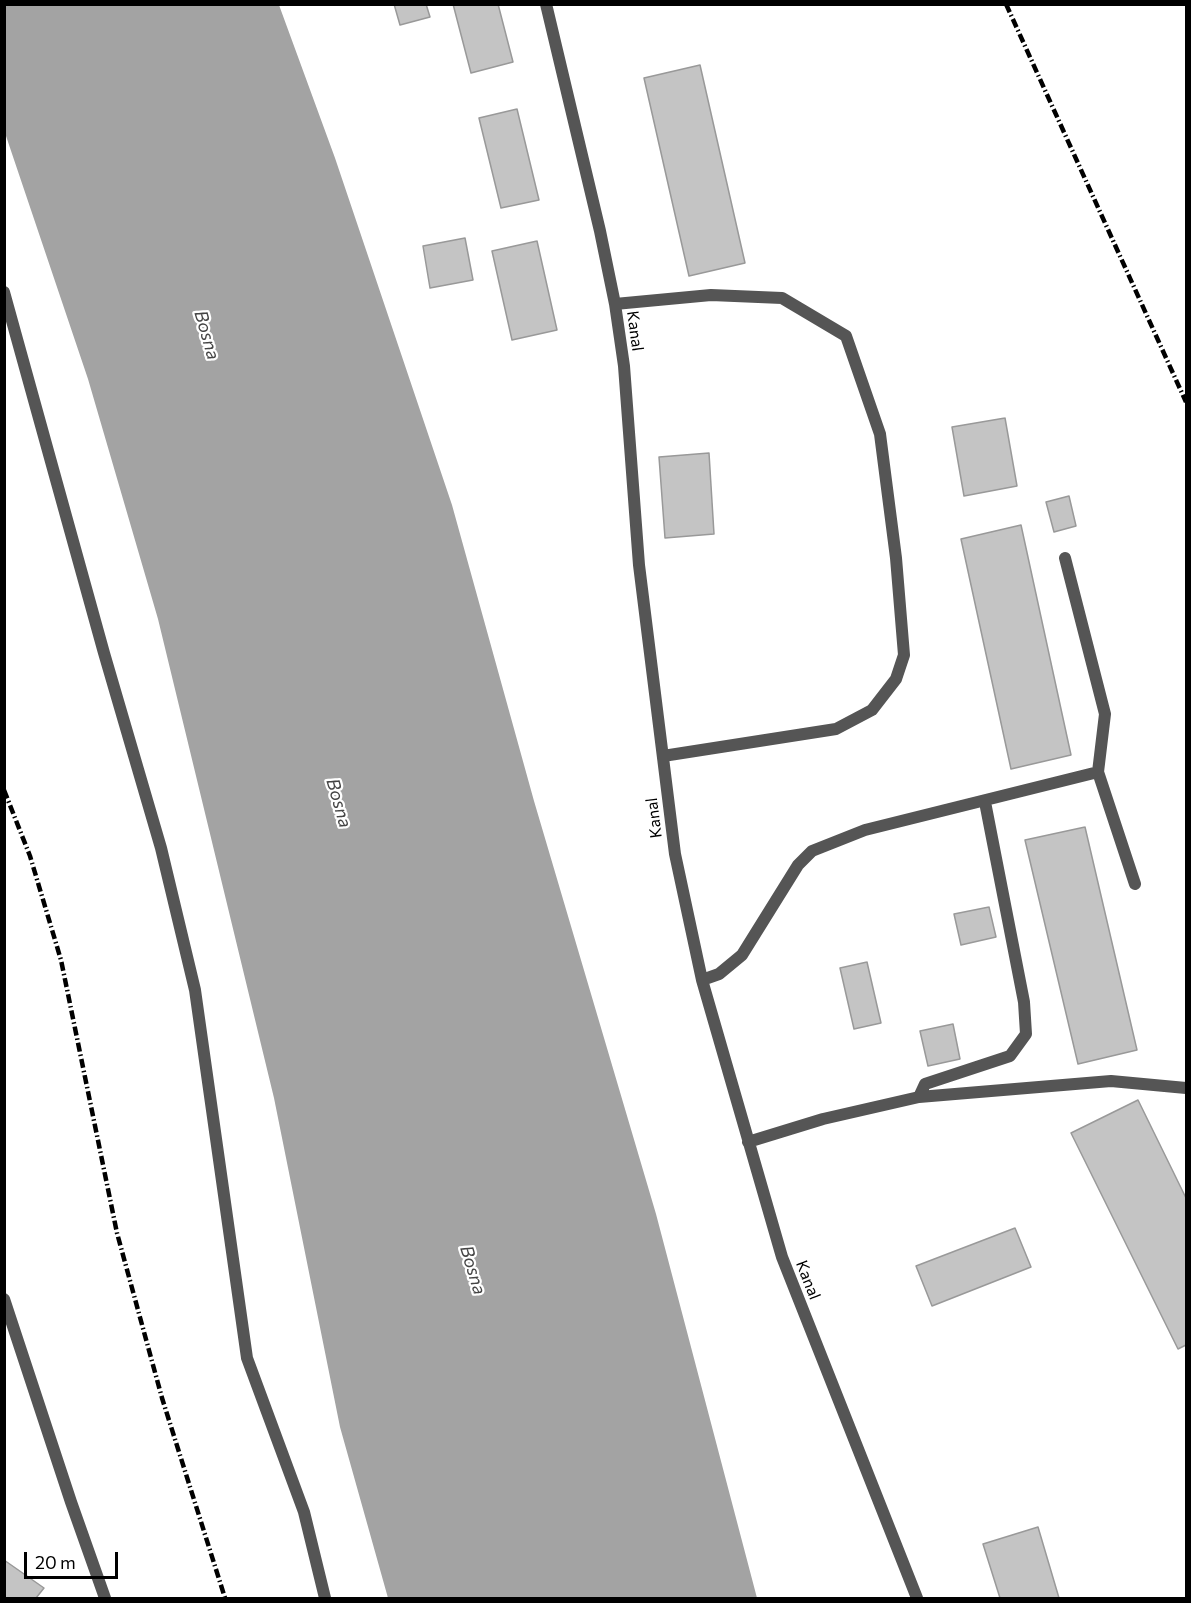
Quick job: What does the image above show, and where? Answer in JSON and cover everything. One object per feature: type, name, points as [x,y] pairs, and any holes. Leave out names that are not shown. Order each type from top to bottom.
[{"type":"street","name":"Kanal","points":[[546,4],[615,304],[624,366],[639,566],[675,854],[702,980],[782,1257],[917,1599]]},
{"type":"street","points":[[4,292],[104,653],[161,848],[195,990],[248,1358],[304,1512],[324,1599]]},
{"type":"street","points":[[615,304],[711,295],[782,298],[846,336],[880,434],[896,558],[904,655],[896,679],[872,710],[836,729],[663,756]]},
{"type":"street","points":[[1065,558],[1105,714],[1098,772],[1135,884]]},
{"type":"street","points":[[702,980],[718,974],[742,955],[798,865],[812,850],[865,830],[985,802],[1098,772]]},
{"type":"street","points":[[919,1097],[925,1084],[1010,1056],[1026,1034],[1024,1002],[985,802]]},
{"type":"street","points":[[748,1142],[823,1119],[919,1097],[1111,1080],[1186,1088]]},
{"type":"street","points":[[4,1299],[105,1599]]},
{"type":"water","name":"Bosna","points":[[4,5],[279,5],[335,158],[452,505],[534,801],[656,1214],[757,1598],[388,1598],[340,1427],[274,1098],[158,619],[88,379],[5,133]]},
{"type":"building","points":[[394,4],[426,4],[430,17],[400,25]]},
{"type":"building","points":[[453,4],[498,4],[513,62],[471,73]]},
{"type":"building","points":[[700,65],[745,263],[689,276],[644,78]]},
{"type":"building","points":[[517,109],[539,200],[501,208],[479,118]]},
{"type":"building","points":[[465,238],[473,280],[430,288],[423,246]]},
{"type":"building","points":[[537,241],[557,330],[512,340],[492,251]]},
{"type":"building","points":[[1005,418],[1017,486],[964,496],[952,427]]},
{"type":"building","points":[[709,453],[714,534],[665,538],[659,457]]},
{"type":"building","points":[[1069,496],[1076,526],[1054,532],[1046,502]]},
{"type":"building","points":[[1021,525],[1071,755],[1011,769],[961,539]]},
{"type":"building","points":[[1085,827],[1137,1050],[1078,1064],[1025,840]]},
{"type":"building","points":[[989,907],[996,937],[961,945],[954,914]]},
{"type":"building","points":[[867,962],[881,1023],[854,1029],[840,968]]},
{"type":"building","points":[[953,1024],[960,1059],[928,1066],[920,1031]]},
{"type":"building","points":[[1138,1100],[1186,1198],[1186,1345],[1178,1349],[1071,1133]]},
{"type":"building","points":[[1015,1228],[1031,1267],[932,1306],[916,1266]]},
{"type":"building","points":[[1038,1527],[1059,1598],[1000,1598],[983,1544]]},
{"type":"building","points":[[4,1560],[44,1588],[36,1598],[4,1598]]},
{"type":"railway","points":[[1006,4],[1186,402]]},
{"type":"railway","points":[[4,790],[30,856],[61,960],[117,1233],[162,1398],[225,1598]]}]
